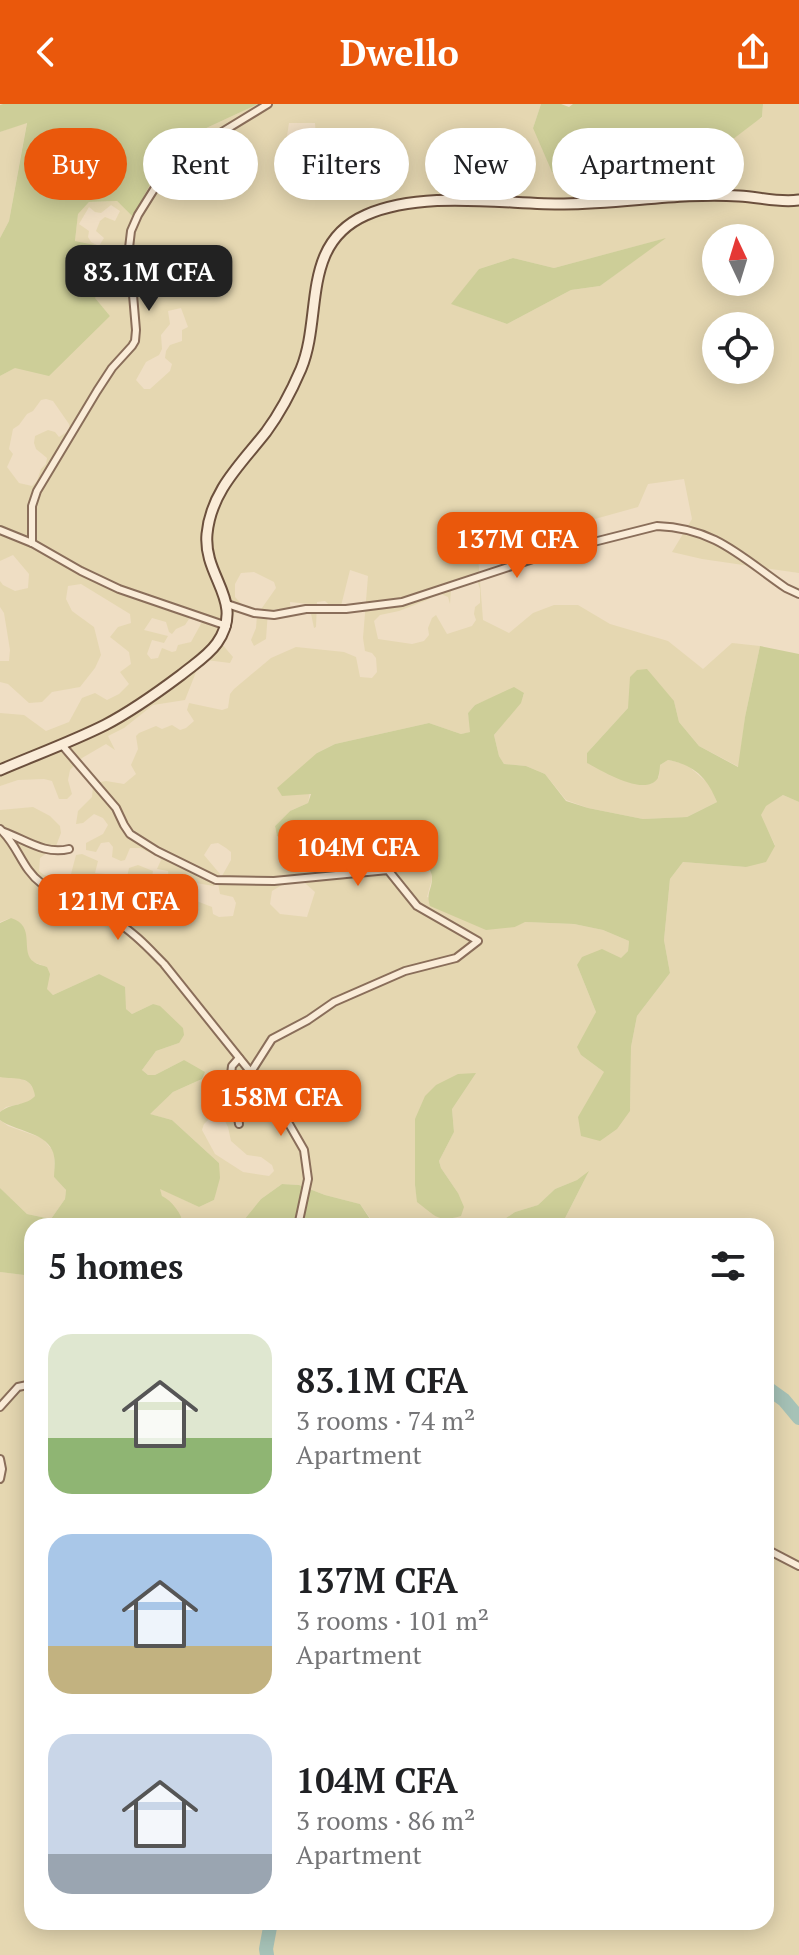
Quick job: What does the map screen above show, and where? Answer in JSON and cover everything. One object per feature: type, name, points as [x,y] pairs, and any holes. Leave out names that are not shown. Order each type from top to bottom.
[{"type":"street","points":[[32,543],[32,506],[37,491],[112,368],[135,341],[129,248],[131,231],[138,215],[161,178],[181,157],[268,104]]},
{"type":"street","points":[[0,770],[62,745],[144,702],[216,644],[229,617],[207,552],[208,525],[214,503],[229,477],[279,412],[302,368],[309,344],[317,279],[334,241],[355,221],[385,209],[438,200],[567,204],[739,196],[770,201],[799,200]]},
{"type":"street","points":[[227,604],[254,613],[274,615],[306,609],[346,609],[402,602],[554,552],[657,526],[710,536],[799,594]]},
{"type":"street","points":[[0,530],[32,543],[119,589],[227,626]]},
{"type":"street","points":[[62,745],[116,808],[130,834],[216,880],[274,881],[388,870],[417,906],[478,941],[456,958],[405,971],[334,1002],[272,1039],[251,1072]]},
{"type":"street","points":[[2,831],[31,875],[45,887],[119,924],[145,944],[281,1110],[304,1150],[308,1179],[300,1218]]},
{"type":"street","points":[[2,831],[47,851],[69,849]]},
{"type":"street","points":[[239,1058],[232,1066],[231,1074],[239,1124]]},
{"type":"street","points":[[0,1407],[18,1387],[24,1386]]},
{"type":"street","points":[[0,1459],[0,1479]]},
{"type":"street","points":[[774,1553],[799,1566]]},
{"type":"shaded area","points":[[258,104],[541,104],[533,128],[425,128],[425,200],[536,200],[536,130],[552,139],[552,200],[744,200],[744,128],[732,128],[762,118],[763,104],[799,104],[799,573],[672,552],[692,519],[684,479],[648,484],[638,507],[478,556],[483,620],[509,633],[533,613],[554,605],[578,605],[610,624],[668,641],[703,669],[732,643],[760,646],[745,717],[739,767],[699,746],[679,722],[674,701],[628,708],[587,753],[641,785],[651,784],[659,777],[660,765],[668,760],[686,764],[710,785],[717,802],[687,817],[643,819],[588,808],[566,800],[545,774],[526,766],[504,764],[499,756],[494,735],[524,694],[514,688],[475,705],[468,713],[471,732],[461,734],[429,723],[335,744],[317,753],[308,803],[290,811],[275,826],[277,836],[287,841],[306,843],[344,830],[385,828],[404,833],[415,854],[430,869],[432,879],[427,897],[515,927],[524,922],[574,924],[603,930],[629,941],[628,951],[621,959],[577,965],[596,1012],[581,1055],[604,1072],[630,1111],[631,1047],[637,1016],[670,973],[664,940],[670,879],[683,862],[746,867],[775,845],[760,815],[765,806],[783,795],[799,802],[799,1955],[0,1955],[0,1272],[24,1275],[24,1930],[774,1930],[774,1218],[565,1218],[588,1173],[555,1189],[538,1205],[506,1218],[370,1218],[360,1204],[299,1185],[282,1184],[261,1199],[246,1218],[182,1218],[162,1196],[159,1188],[199,1207],[214,1200],[219,1163],[172,1120],[149,1114],[173,1092],[202,1079],[184,1060],[155,1075],[148,1075],[142,1070],[156,1051],[179,1043],[153,1004],[132,1014],[99,974],[53,995],[47,990],[47,967],[33,962],[28,956],[11,918],[0,922],[0,810],[33,807],[50,816],[60,826],[56,846],[40,858],[39,871],[44,875],[58,878],[71,874],[76,855],[82,854],[98,861],[95,873],[105,874],[113,880],[126,882],[129,868],[138,865],[153,871],[151,882],[155,888],[182,884],[194,900],[212,907],[213,914],[233,916],[236,903],[233,897],[220,894],[218,883],[231,860],[231,852],[226,848],[218,843],[211,844],[204,855],[220,874],[214,886],[196,883],[189,886],[169,880],[168,871],[157,869],[161,860],[159,857],[140,848],[130,848],[125,860],[121,861],[112,857],[113,847],[109,842],[101,843],[96,852],[86,850],[86,843],[103,834],[108,825],[103,818],[94,814],[83,823],[76,824],[78,811],[92,797],[95,783],[124,784],[136,774],[131,765],[138,749],[136,736],[139,733],[156,726],[162,729],[172,725],[180,730],[186,728],[194,721],[187,710],[189,703],[222,710],[228,708],[234,689],[271,658],[296,647],[344,652],[356,657],[360,677],[372,678],[377,672],[376,658],[365,651],[363,638],[368,576],[350,570],[339,614],[325,601],[317,602],[314,628],[309,604],[290,602],[291,617],[281,618],[277,609],[268,611],[266,639],[254,646],[251,640],[257,615],[276,588],[274,582],[254,572],[241,573],[235,584],[235,597],[248,611],[232,613],[221,643],[233,657],[230,663],[206,660],[196,672],[185,700],[153,705],[124,728],[108,736],[115,750],[106,744],[82,758],[70,770],[68,780],[72,794],[67,799],[59,799],[52,781],[44,779],[18,780],[0,786],[0,713],[24,715],[46,731],[69,722],[82,698],[95,693],[107,700],[129,684],[120,672],[131,664],[129,652],[110,637],[118,627],[131,623],[130,614],[81,584],[68,586],[66,599],[72,611],[94,627],[101,655],[80,687],[52,692],[42,702],[29,703],[8,684],[0,682],[0,661],[9,661],[10,650],[4,613],[0,607],[0,581],[15,591],[28,588],[29,574],[13,555],[0,561],[0,376],[110,316],[94,298],[75,241],[78,213],[89,202],[117,201],[133,217],[143,198],[258,200],[258,128],[206,128]],"holes":[[[111,205],[120,211],[115,221],[105,217],[100,221],[96,231],[104,238],[99,246],[91,242],[89,231],[79,224],[89,207],[101,213]],[[663,239],[600,286],[571,290],[507,324],[452,304],[479,269],[513,258],[554,268]],[[181,308],[188,327],[182,330],[182,341],[170,345],[166,351],[165,358],[172,364],[170,371],[150,389],[144,389],[136,380],[146,362],[159,355],[162,349],[161,335],[170,324],[168,311]],[[41,400],[53,401],[70,430],[59,437],[48,430],[35,436],[36,449],[47,458],[32,486],[19,483],[7,467],[13,454],[9,449],[13,429]],[[477,580],[480,603],[475,607],[476,620],[472,626],[447,634],[436,615],[424,641],[412,644],[378,639],[374,621],[380,615],[399,611],[439,593],[448,597],[450,604],[451,589]],[[191,616],[202,622],[191,642],[178,645],[172,652],[162,648],[158,658],[151,659],[147,654],[152,640],[164,643],[168,636],[144,630],[152,618],[166,622],[172,634],[185,625]],[[297,876],[315,892],[307,917],[280,914],[270,904],[272,891]],[[452,1109],[454,1132],[439,1161],[458,1193],[418,1202],[415,1186],[415,1119]],[[223,1117],[231,1141],[247,1155],[261,1157],[272,1165],[274,1171],[269,1176],[243,1172],[215,1154],[202,1130],[209,1119]]]},
{"type":"shaded area","points":[[27,122],[9,221],[0,238],[0,132]]},
{"type":"shaded area","points":[[0,1077],[20,1078],[28,1082],[35,1096],[30,1102],[6,1107],[0,1112]]},
{"type":"shaded area","points":[[0,1120],[42,1138],[54,1152],[54,1177],[66,1190],[65,1199],[52,1218],[46,1218],[27,1214],[0,1188]]},
{"type":"green space","points":[[258,104],[206,128],[143,128],[143,198],[133,217],[117,201],[89,202],[78,214],[75,241],[123,251],[95,298],[110,316],[49,376],[15,368],[0,376],[0,238],[9,221],[24,139],[24,200],[127,200],[127,128],[26,128],[27,123],[0,132],[0,105]]},
{"type":"green space","points":[[541,104],[569,107],[573,104],[763,104],[762,117],[744,131],[744,128],[552,128],[552,172],[536,128],[533,128]]},
{"type":"green space","points":[[666,238],[600,286],[571,290],[507,324],[451,304],[479,269],[513,258],[554,268]]},
{"type":"green space","points":[[760,646],[799,654],[799,802],[783,795],[766,806],[761,815],[775,846],[766,862],[746,867],[683,862],[670,879],[664,940],[670,973],[637,1016],[631,1047],[630,1111],[617,1129],[600,1141],[581,1136],[578,1117],[604,1072],[581,1055],[577,1047],[596,1012],[577,965],[582,957],[602,949],[621,958],[628,951],[629,941],[603,930],[574,924],[525,922],[515,927],[486,930],[430,906],[432,875],[424,862],[406,852],[404,833],[361,828],[312,840],[287,840],[277,836],[275,826],[290,811],[308,803],[311,794],[282,796],[277,788],[317,753],[335,744],[429,723],[461,734],[470,732],[468,713],[475,705],[514,687],[524,693],[521,703],[494,735],[504,764],[526,766],[545,774],[566,801],[588,808],[643,819],[687,817],[717,802],[704,779],[692,769],[668,760],[660,765],[658,778],[652,783],[634,784],[587,763],[587,753],[628,708],[630,677],[637,670],[647,669],[674,701],[679,722],[699,746],[738,767]]},
{"type":"green space","points":[[11,918],[23,927],[30,958],[47,967],[50,974],[47,989],[53,995],[99,974],[125,987],[126,1009],[132,1014],[153,1004],[160,1006],[183,1028],[184,1035],[179,1043],[156,1051],[142,1070],[148,1075],[155,1075],[184,1060],[205,1072],[202,1079],[173,1092],[150,1114],[172,1120],[219,1163],[220,1178],[214,1200],[199,1207],[160,1189],[162,1196],[181,1218],[52,1218],[65,1199],[66,1190],[54,1177],[52,1150],[43,1139],[0,1120],[0,1112],[35,1096],[27,1081],[0,1077],[0,923]]},
{"type":"green space","points":[[476,1073],[452,1109],[454,1132],[439,1161],[464,1207],[461,1216],[442,1218],[417,1202],[415,1119],[425,1096],[436,1085],[458,1074]]},
{"type":"green space","points":[[589,1171],[565,1218],[506,1218],[538,1205],[555,1189]]},
{"type":"green space","points":[[282,1184],[299,1185],[360,1204],[369,1218],[246,1218],[261,1199]]},
{"type":"green space","points":[[0,1188],[27,1214],[46,1218],[24,1218],[24,1275],[0,1272]]},
{"type":"waterway","points":[[774,1393],[799,1418]]},
{"type":"waterway","points":[[267,1955],[270,1930]]}]
